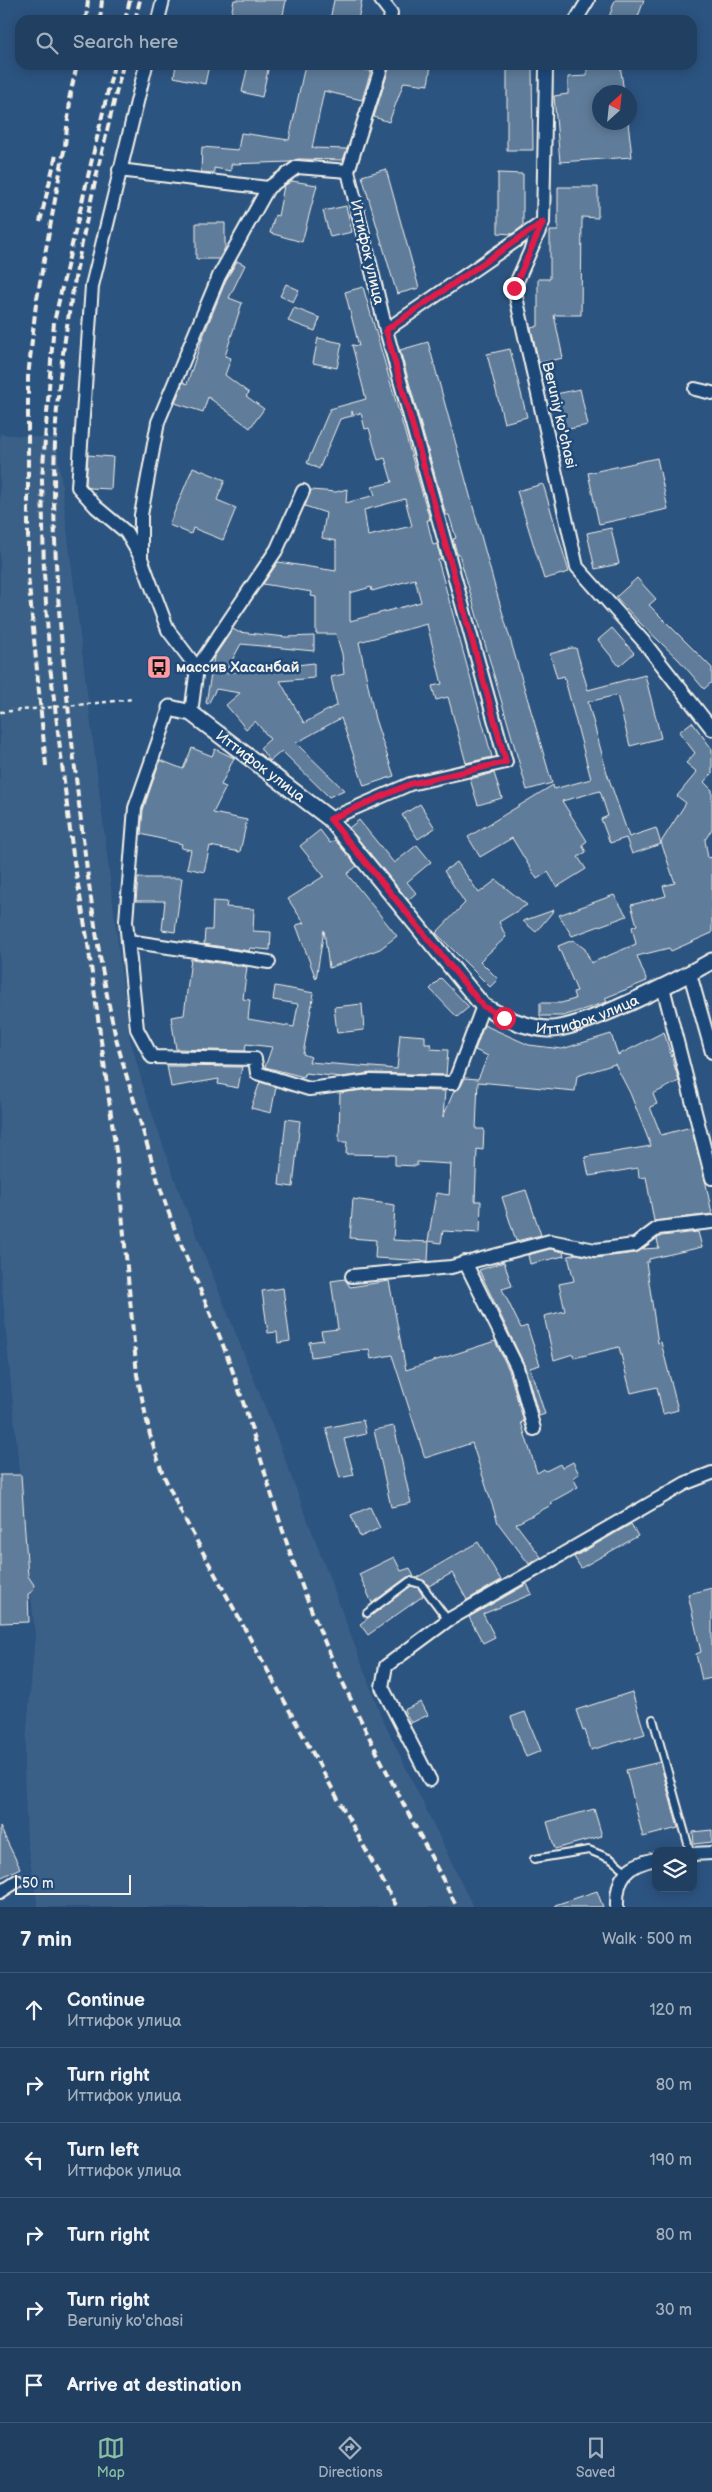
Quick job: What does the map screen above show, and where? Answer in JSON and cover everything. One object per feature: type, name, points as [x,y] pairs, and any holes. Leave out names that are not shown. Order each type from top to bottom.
[{"type":"street","points":[[159,15],[163,0]]},
{"type":"street","points":[[381,0],[391,15]]},
{"type":"street","points":[[579,15],[588,0]]},
{"type":"street","points":[[145,70],[92,286],[78,487],[96,508],[126,532],[141,558],[168,630],[197,668]]},
{"type":"street","points":[[141,558],[142,514],[158,422],[219,276],[268,188],[297,166],[348,171],[380,70]]},
{"type":"street","name":"Beruniy ko'chasi","points":[[546,70],[543,222],[514,288],[577,567],[644,642],[712,729]]},
{"type":"street","points":[[119,170],[268,188]]},
{"type":"street","name":"Иттифок улица","points":[[330,819],[410,784],[506,762],[386,330],[348,171]]},
{"type":"street","points":[[386,330],[543,222]]},
{"type":"street","points":[[695,390],[712,393]]},
{"type":"street","points":[[191,713],[197,668],[277,549],[303,491]]},
{"type":"street","points":[[170,708],[136,808],[126,921],[137,1029],[152,1057],[255,1059],[257,1073],[309,1088],[372,1081],[454,1083],[483,1006]]},
{"type":"street","name":"Иттифок улица","points":[[170,708],[191,713],[330,819],[483,1006],[504,1018],[527,1025],[556,1028],[571,1026],[690,974],[712,961]]},
{"type":"street","points":[[128,941],[269,962]]},
{"type":"street","points":[[690,974],[712,1052]]},
{"type":"street","points":[[663,986],[712,1178]]},
{"type":"street","points":[[352,1276],[451,1267],[550,1241],[595,1250],[634,1245],[658,1228],[712,1222]]},
{"type":"street","points":[[465,1262],[517,1367],[534,1429]]},
{"type":"street","points":[[430,1780],[382,1687],[386,1666],[448,1620],[686,1483],[712,1473]]},
{"type":"street","points":[[697,1854],[712,1853]]},
{"type":"street","points":[[617,1907],[617,1887],[627,1872],[644,1861],[652,1859]]},
{"type":"street","points":[[0,1892],[16,1881]]},
{"type":"lane","points":[[367,1612],[410,1581],[422,1584],[448,1620]]},
{"type":"lane","points":[[653,1719],[689,1847]]},
{"type":"lane","points":[[534,1860],[589,1850],[611,1859],[627,1872]]},
{"type":"path","points":[[0,712],[134,699]]},
{"type":"shaded area","points":[[0,434],[56,439],[129,1035],[145,1093],[177,1186],[272,1425],[381,1716],[473,1907],[38,1907],[27,1841],[24,1767],[35,1635],[0,1268]]},
{"type":"building","points":[[234,0],[286,0],[283,15],[231,15]]},
{"type":"building","points":[[334,0],[362,0],[359,15],[331,15]]},
{"type":"building","points":[[615,0],[644,0],[639,15],[610,15]]},
{"type":"building","points":[[175,70],[208,70],[205,84],[174,77]]},
{"type":"building","points":[[247,70],[268,70],[262,97],[242,92]]},
{"type":"building","points":[[304,70],[371,71],[362,100],[324,91],[312,148],[347,149],[343,160],[298,159],[290,162],[231,164],[231,171],[214,168],[214,173],[201,172],[202,147],[238,150],[241,133],[289,140]]},
{"type":"building","points":[[388,70],[430,70],[428,85],[404,82],[389,122],[374,117]]},
{"type":"building","points":[[507,70],[532,70],[533,150],[507,150]]},
{"type":"building","points":[[587,70],[621,70],[623,85],[592,85],[592,130],[629,130],[632,157],[560,162],[554,96],[568,94],[568,77],[587,76]]},
{"type":"building","points":[[386,169],[419,288],[397,294],[362,176]]},
{"type":"building","points":[[498,173],[523,174],[523,226],[512,234],[498,233]]},
{"type":"building","points":[[292,181],[317,185],[302,242],[270,233],[275,215],[278,216],[284,186]]},
{"type":"building","points":[[558,187],[598,187],[598,218],[582,217],[581,315],[554,315],[563,358],[539,363],[531,328],[538,326],[538,279],[550,279],[550,231],[558,231]]},
{"type":"building","points":[[346,206],[352,232],[330,237],[323,211]]},
{"type":"building","points":[[196,223],[225,223],[225,248],[219,259],[196,259]]},
{"type":"building","points":[[237,261],[245,265],[229,298],[242,303],[225,356],[231,358],[225,375],[249,393],[246,396],[264,409],[250,428],[208,397],[203,412],[175,403],[183,382],[187,384],[202,339],[226,280]]},
{"type":"building","points":[[286,284],[299,290],[293,302],[280,296]]},
{"type":"building","points":[[363,287],[430,520],[427,520],[433,545],[437,544],[441,559],[438,560],[492,757],[466,763],[448,697],[436,700],[432,686],[442,684],[427,624],[359,642],[375,719],[394,776],[364,786],[341,718],[296,743],[344,790],[329,797],[282,751],[270,761],[260,748],[270,739],[255,721],[246,729],[226,705],[240,693],[216,689],[208,704],[206,703],[214,657],[233,629],[238,632],[286,637],[314,636],[314,651],[241,644],[225,673],[314,663],[314,678],[280,681],[304,723],[337,705],[331,677],[344,674],[342,654],[336,634],[316,634],[316,597],[311,596],[312,592],[263,584],[278,562],[336,571],[336,541],[322,538],[326,513],[305,506],[311,490],[336,492],[347,489],[346,503],[375,495],[372,487],[392,482],[385,458],[378,460],[369,428],[365,429],[361,413],[353,415],[352,411],[352,416],[340,419],[319,469],[307,463],[330,409],[366,399],[352,345],[359,346],[345,292]],"holes":[[[405,499],[412,526],[368,536],[364,510]],[[415,579],[421,602],[350,621],[350,593],[371,587],[372,591]]]},
{"type":"building","points":[[294,308],[320,318],[315,331],[288,321]]},
{"type":"building","points":[[318,338],[342,343],[337,368],[313,363]]},
{"type":"building","points":[[428,342],[495,587],[552,783],[527,790],[459,554],[457,554],[453,539],[456,538],[449,515],[446,515],[400,350]]},
{"type":"building","points":[[510,349],[527,417],[504,423],[487,354]]},
{"type":"building","points":[[580,389],[588,425],[564,430],[556,394]]},
{"type":"building","points":[[88,455],[113,457],[111,489],[90,488],[86,484]]},
{"type":"building","points":[[657,458],[668,509],[599,524],[588,473]]},
{"type":"building","points":[[193,467],[225,480],[217,500],[236,508],[223,540],[193,528],[191,534],[169,525]]},
{"type":"building","points":[[543,484],[569,572],[544,579],[517,491]]},
{"type":"building","points":[[611,528],[619,564],[595,569],[587,533]]},
{"type":"building","points":[[637,578],[656,599],[649,605],[712,668],[712,682],[704,689],[679,660],[616,597]]},
{"type":"building","points":[[612,628],[634,653],[619,666],[598,640]]},
{"type":"building","points":[[576,648],[588,690],[645,675],[661,738],[630,746],[617,695],[588,702],[607,773],[629,837],[656,828],[661,844],[632,854],[626,838],[610,843],[601,819],[608,816],[600,791],[562,801],[587,841],[582,845],[586,852],[578,857],[586,869],[557,887],[548,872],[537,879],[512,838],[480,857],[468,837],[553,785],[554,789],[591,779],[564,676],[557,678],[550,654]]},
{"type":"building","points":[[692,722],[712,749],[712,773],[704,782],[712,790],[712,829],[705,840],[708,858],[712,857],[712,933],[671,951],[669,948],[637,956],[647,981],[605,998],[607,1002],[563,1016],[540,1016],[540,1003],[561,1003],[575,999],[573,992],[577,991],[558,946],[573,940],[585,949],[591,963],[636,944],[632,927],[637,925],[631,905],[666,896],[663,886],[675,883],[661,842],[686,803],[677,796],[697,772],[686,763],[695,753],[679,732]]},
{"type":"building","points":[[192,748],[212,756],[215,749],[234,758],[221,785],[226,787],[213,813],[247,820],[240,852],[210,846],[204,872],[187,868],[191,850],[181,848],[182,844],[141,834],[143,810],[160,760],[183,769]]},
{"type":"building","points":[[494,773],[502,798],[478,805],[470,779]]},
{"type":"building","points":[[420,804],[435,828],[418,839],[402,815]]},
{"type":"building","points":[[359,820],[394,863],[417,845],[431,862],[407,882],[416,893],[408,900],[349,828]]},
{"type":"building","points":[[320,830],[330,843],[335,840],[357,866],[347,874],[397,936],[380,949],[329,968],[324,930],[316,979],[296,925],[304,923],[288,899],[324,876],[300,846]]},
{"type":"building","points":[[457,862],[479,893],[496,880],[527,905],[499,922],[506,937],[480,961],[498,979],[490,987],[436,933],[465,903],[444,871]]},
{"type":"building","points":[[138,878],[182,878],[175,932],[162,930],[165,901],[136,901]]},
{"type":"building","points":[[614,895],[627,916],[572,936],[559,915]]},
{"type":"building","points":[[213,901],[227,902],[226,907],[254,909],[253,931],[271,932],[270,950],[250,948],[249,951],[204,944],[205,930],[212,930]]},
{"type":"building","points":[[554,910],[536,932],[523,921]]},
{"type":"building","points":[[191,959],[247,967],[243,999],[250,1000],[248,1019],[294,1027],[298,1004],[273,1000],[275,986],[314,993],[303,1054],[311,1057],[309,1062],[397,1069],[400,1034],[425,1036],[425,1044],[431,1044],[430,1049],[448,1050],[446,1075],[371,1073],[341,1077],[305,1073],[304,1077],[265,1067],[272,1047],[246,1044],[245,1051],[176,1049],[171,1017],[184,1015]]},
{"type":"building","points":[[441,978],[469,1007],[457,1017],[430,989]]},
{"type":"building","points":[[362,1004],[364,1030],[337,1033],[334,1007]]},
{"type":"building","points":[[484,1025],[529,1045],[562,1049],[611,1034],[618,1055],[664,1032],[679,1081],[653,1094],[657,1104],[650,1107],[661,1135],[691,1127],[712,1214],[654,1221],[646,1177],[639,1178],[638,1168],[589,1176],[585,1157],[651,1146],[630,1093],[615,1064],[577,1076],[575,1091],[478,1082],[476,1129],[484,1129],[483,1150],[477,1149],[475,1201],[481,1201],[480,1233],[443,1231],[441,1243],[428,1241],[436,1193],[449,1195],[451,1164],[417,1162],[417,1166],[395,1165],[395,1155],[346,1154],[347,1142],[339,1142],[340,1093],[371,1089],[445,1091],[443,1117],[454,1091],[461,1086],[465,1078],[478,1079],[488,1056],[475,1050]]},
{"type":"building","points":[[167,1066],[242,1067],[238,1088],[218,1084],[219,1079],[171,1087]]},
{"type":"building","points":[[260,1082],[276,1087],[271,1113],[251,1108]]},
{"type":"building","points":[[286,1119],[300,1121],[293,1187],[279,1185]]},
{"type":"building","points":[[526,1190],[541,1235],[516,1241],[502,1197]]},
{"type":"building","points":[[353,1199],[395,1205],[393,1240],[429,1242],[428,1261],[375,1258],[376,1240],[350,1238]]},
{"type":"building","points":[[698,1232],[702,1247],[649,1259],[649,1262],[646,1262],[658,1343],[661,1342],[678,1410],[663,1414],[657,1387],[631,1393],[619,1347],[574,1358],[573,1354],[554,1360],[544,1316],[565,1311],[559,1284],[574,1281],[568,1256],[576,1254],[596,1258],[636,1253],[643,1249],[659,1248],[657,1239],[661,1236]]},
{"type":"building","points":[[550,1249],[563,1252],[564,1256],[530,1264],[528,1255]]},
{"type":"building","points":[[504,1262],[512,1286],[502,1289],[521,1328],[527,1326],[540,1365],[530,1368],[545,1414],[539,1416],[524,1364],[479,1270]]},
{"type":"building","points":[[345,1279],[350,1287],[389,1281],[406,1370],[495,1341],[509,1370],[524,1422],[521,1422],[537,1473],[560,1464],[562,1468],[573,1462],[579,1474],[573,1478],[578,1487],[551,1502],[553,1504],[516,1524],[541,1557],[529,1564],[498,1523],[472,1443],[425,1458],[392,1355],[371,1359],[369,1349],[311,1357],[309,1342],[323,1340],[321,1331],[338,1329],[331,1281]]},
{"type":"building","points":[[283,1288],[290,1341],[278,1343],[277,1332],[268,1333],[262,1291]]},
{"type":"building","points":[[363,1420],[366,1434],[344,1439],[354,1475],[340,1478],[326,1428]]},
{"type":"building","points":[[394,1426],[411,1503],[391,1507],[374,1430]]},
{"type":"building","points":[[0,1475],[21,1475],[28,1576],[34,1585],[33,1591],[28,1594],[29,1622],[0,1623]]},
{"type":"building","points":[[370,1507],[380,1528],[360,1537],[351,1515]]},
{"type":"building","points":[[631,1524],[638,1536],[581,1568],[574,1557]]},
{"type":"building","points":[[478,1542],[501,1580],[467,1600],[452,1573],[429,1586],[425,1581],[416,1578]]},
{"type":"building","points":[[394,1557],[401,1571],[410,1568],[414,1577],[407,1577],[372,1603],[359,1574]]},
{"type":"building","points":[[527,1584],[532,1594],[483,1614],[495,1637],[483,1643],[469,1617]]},
{"type":"building","points":[[411,1586],[418,1588],[423,1596],[368,1635],[360,1624]]},
{"type":"building","points":[[712,1588],[712,1678],[702,1680],[696,1654],[701,1652],[688,1594]]},
{"type":"building","points":[[632,1692],[645,1734],[591,1750],[576,1710]]},
{"type":"building","points":[[421,1702],[428,1715],[411,1723],[404,1710]]},
{"type":"building","points":[[525,1712],[541,1751],[526,1757],[511,1717]]},
{"type":"building","points":[[660,1762],[678,1828],[643,1837],[626,1770]]},
{"type":"building","points":[[594,1809],[602,1836],[555,1849],[547,1822]]},
{"type":"building","points":[[0,1827],[20,1868],[0,1878]]},
{"type":"building","points":[[712,1830],[712,1842],[694,1844],[693,1832]]},
{"type":"building","points":[[597,1891],[603,1907],[555,1907],[555,1905]]},
{"type":"railway","points":[[86,15],[88,0]]},
{"type":"railway","points":[[100,15],[102,0]]},
{"type":"railway","points":[[126,15],[130,0]]},
{"type":"railway","points":[[136,15],[140,0]]},
{"type":"railway","points":[[69,99],[76,70]]},
{"type":"railway","points":[[113,70],[54,322],[42,479],[44,572],[50,666],[73,855],[88,944],[117,1159],[137,1375],[150,1435],[162,1472],[182,1514],[397,1907]]},
{"type":"railway","points":[[122,70],[94,184],[70,305],[59,386],[54,475],[56,565],[63,654],[85,854],[101,965],[116,1038],[158,1182],[176,1232],[216,1326],[230,1365],[280,1522],[309,1604],[360,1719],[457,1907]]},
{"type":"railway","points":[[46,766],[28,575],[28,377],[36,304],[65,145],[71,93]]},
{"type":"railway","points":[[40,222],[56,155]]},
{"type":"place","name":"массив Хасанбай","points":[[159,667]]},
{"type":"route","points":[[504,1018],[483,1006],[330,819],[410,784],[506,762],[386,330],[543,222],[514,288]]}]
